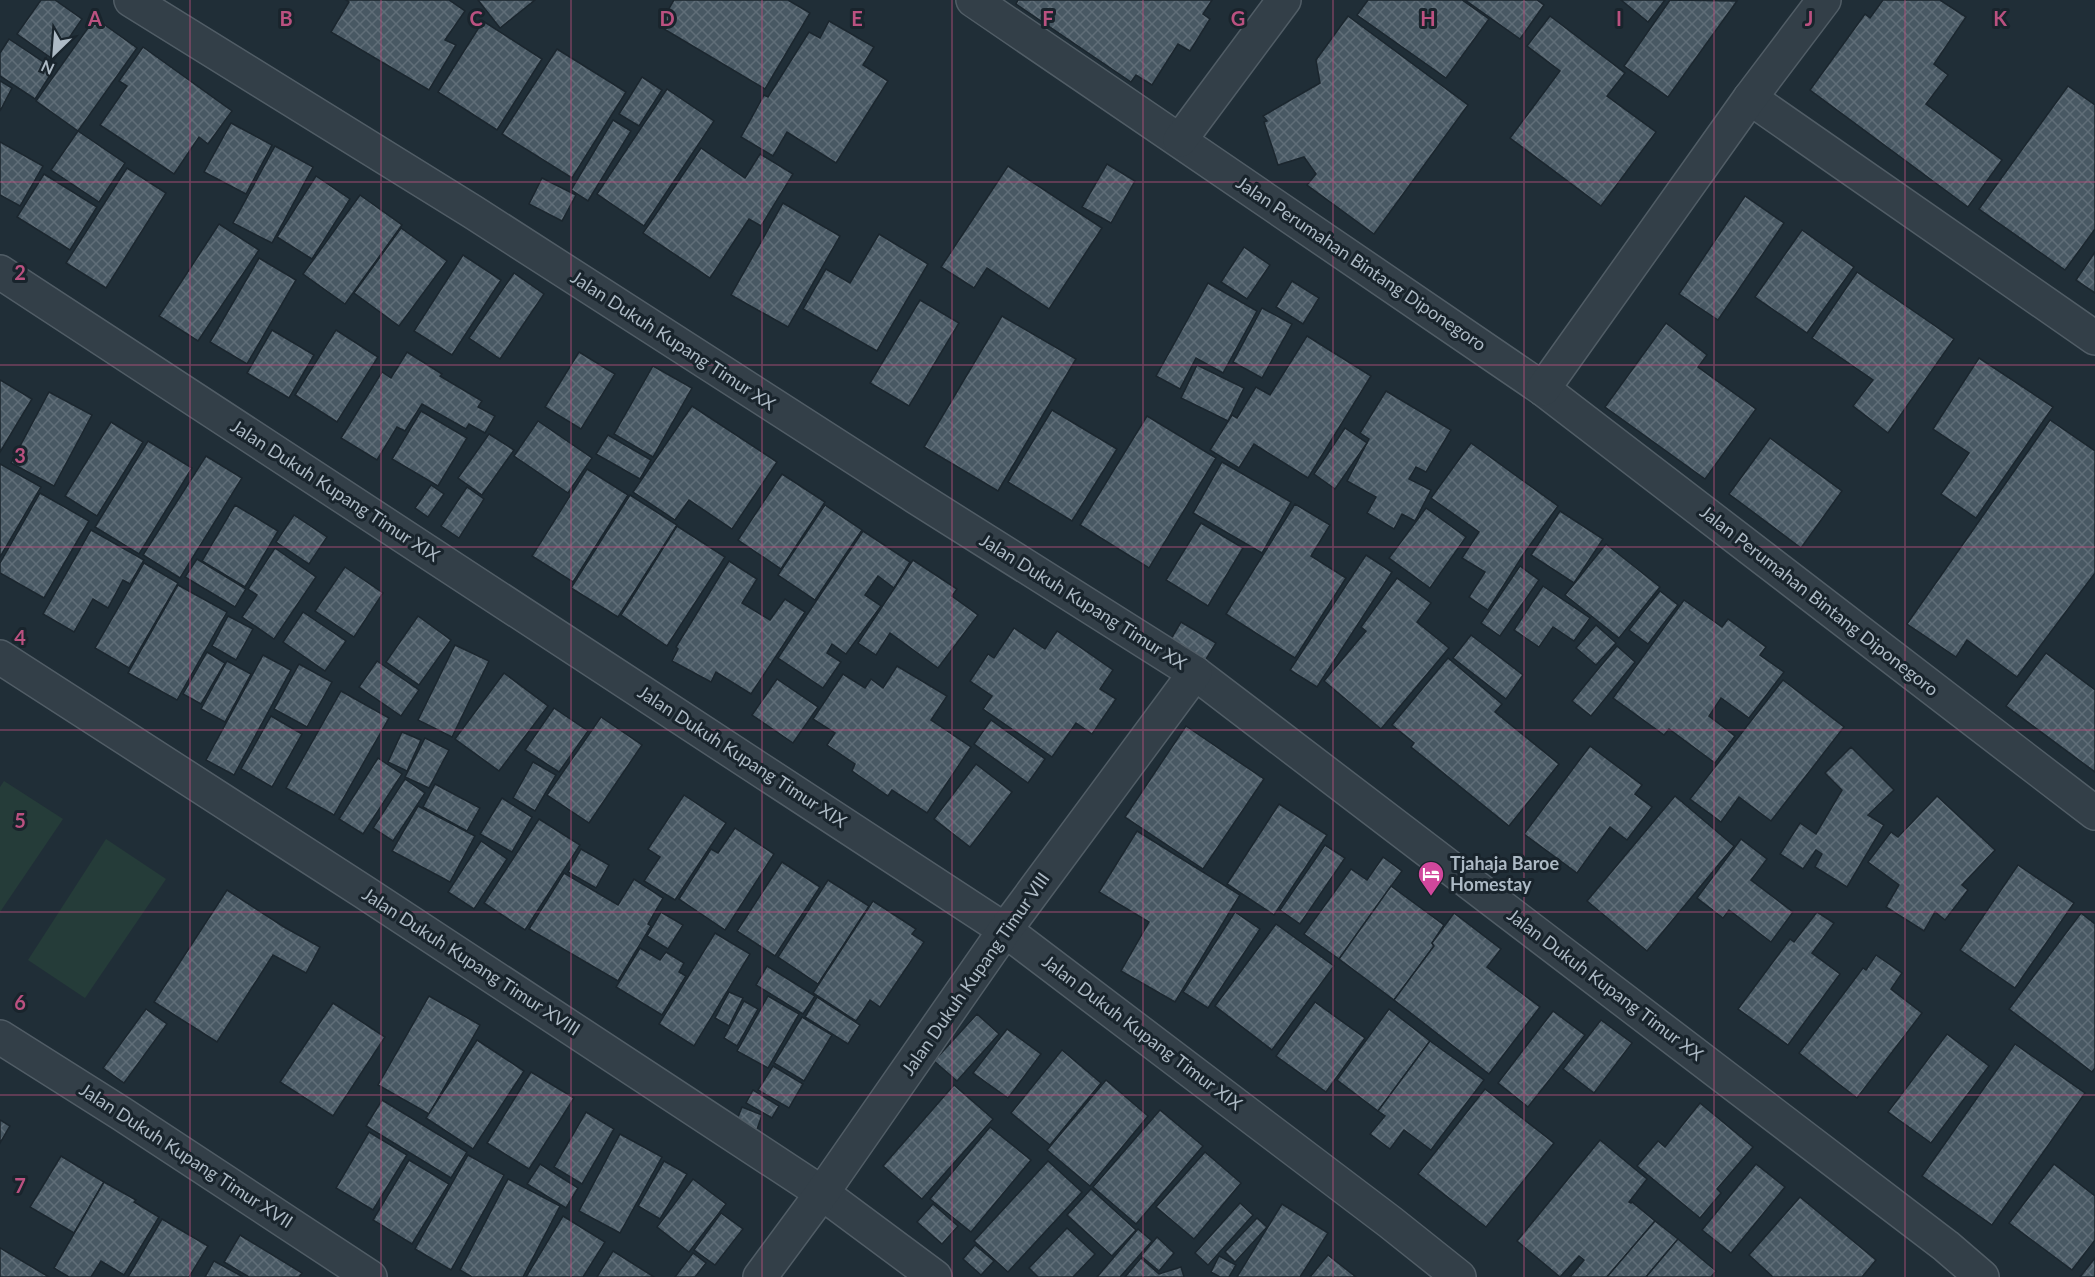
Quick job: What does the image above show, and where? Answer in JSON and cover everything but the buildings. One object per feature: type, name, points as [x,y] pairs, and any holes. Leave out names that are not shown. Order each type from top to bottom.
[{"type":"street","name":"Jalan Dukuh Kupang Timur XX","points":[[131,0],[473,212],[1195,673],[1946,1246],[1983,1277]]},
{"type":"street","name":"Jalan Perumahan Bintang Diponegoro","points":[[973,0],[1542,388],[2095,813]]},
{"type":"street","points":[[1180,140],[1284,0]]},
{"type":"street","points":[[1542,388],[1750,98],[1824,0]]},
{"type":"street","points":[[1750,98],[2095,338]]},
{"type":"street","name":"Jalan Dukuh Kupang Timur XIX","points":[[0,272],[1005,930],[1459,1277]]},
{"type":"street","name":"Jalan Dukuh Kupang Timur XVIII","points":[[0,657],[364,892],[822,1193],[935,1277]]},
{"type":"street","name":"Jalan Dukuh Kupang Timur VIII","points":[[760,1277],[822,1193],[1005,930],[1195,673]]},
{"type":"street","name":"Jalan Dukuh Kupang Timur XVII","points":[[0,1037],[132,1120],[370,1277]]},
{"type":"green space","points":[[4,781],[63,819],[0,912],[0,787]]},
{"type":"green space","points":[[106,839],[166,879],[85,998],[28,960]]},
{"type":"place","name":"Tjahaja Baroe Homestay","points":[[1431,897]]}]
